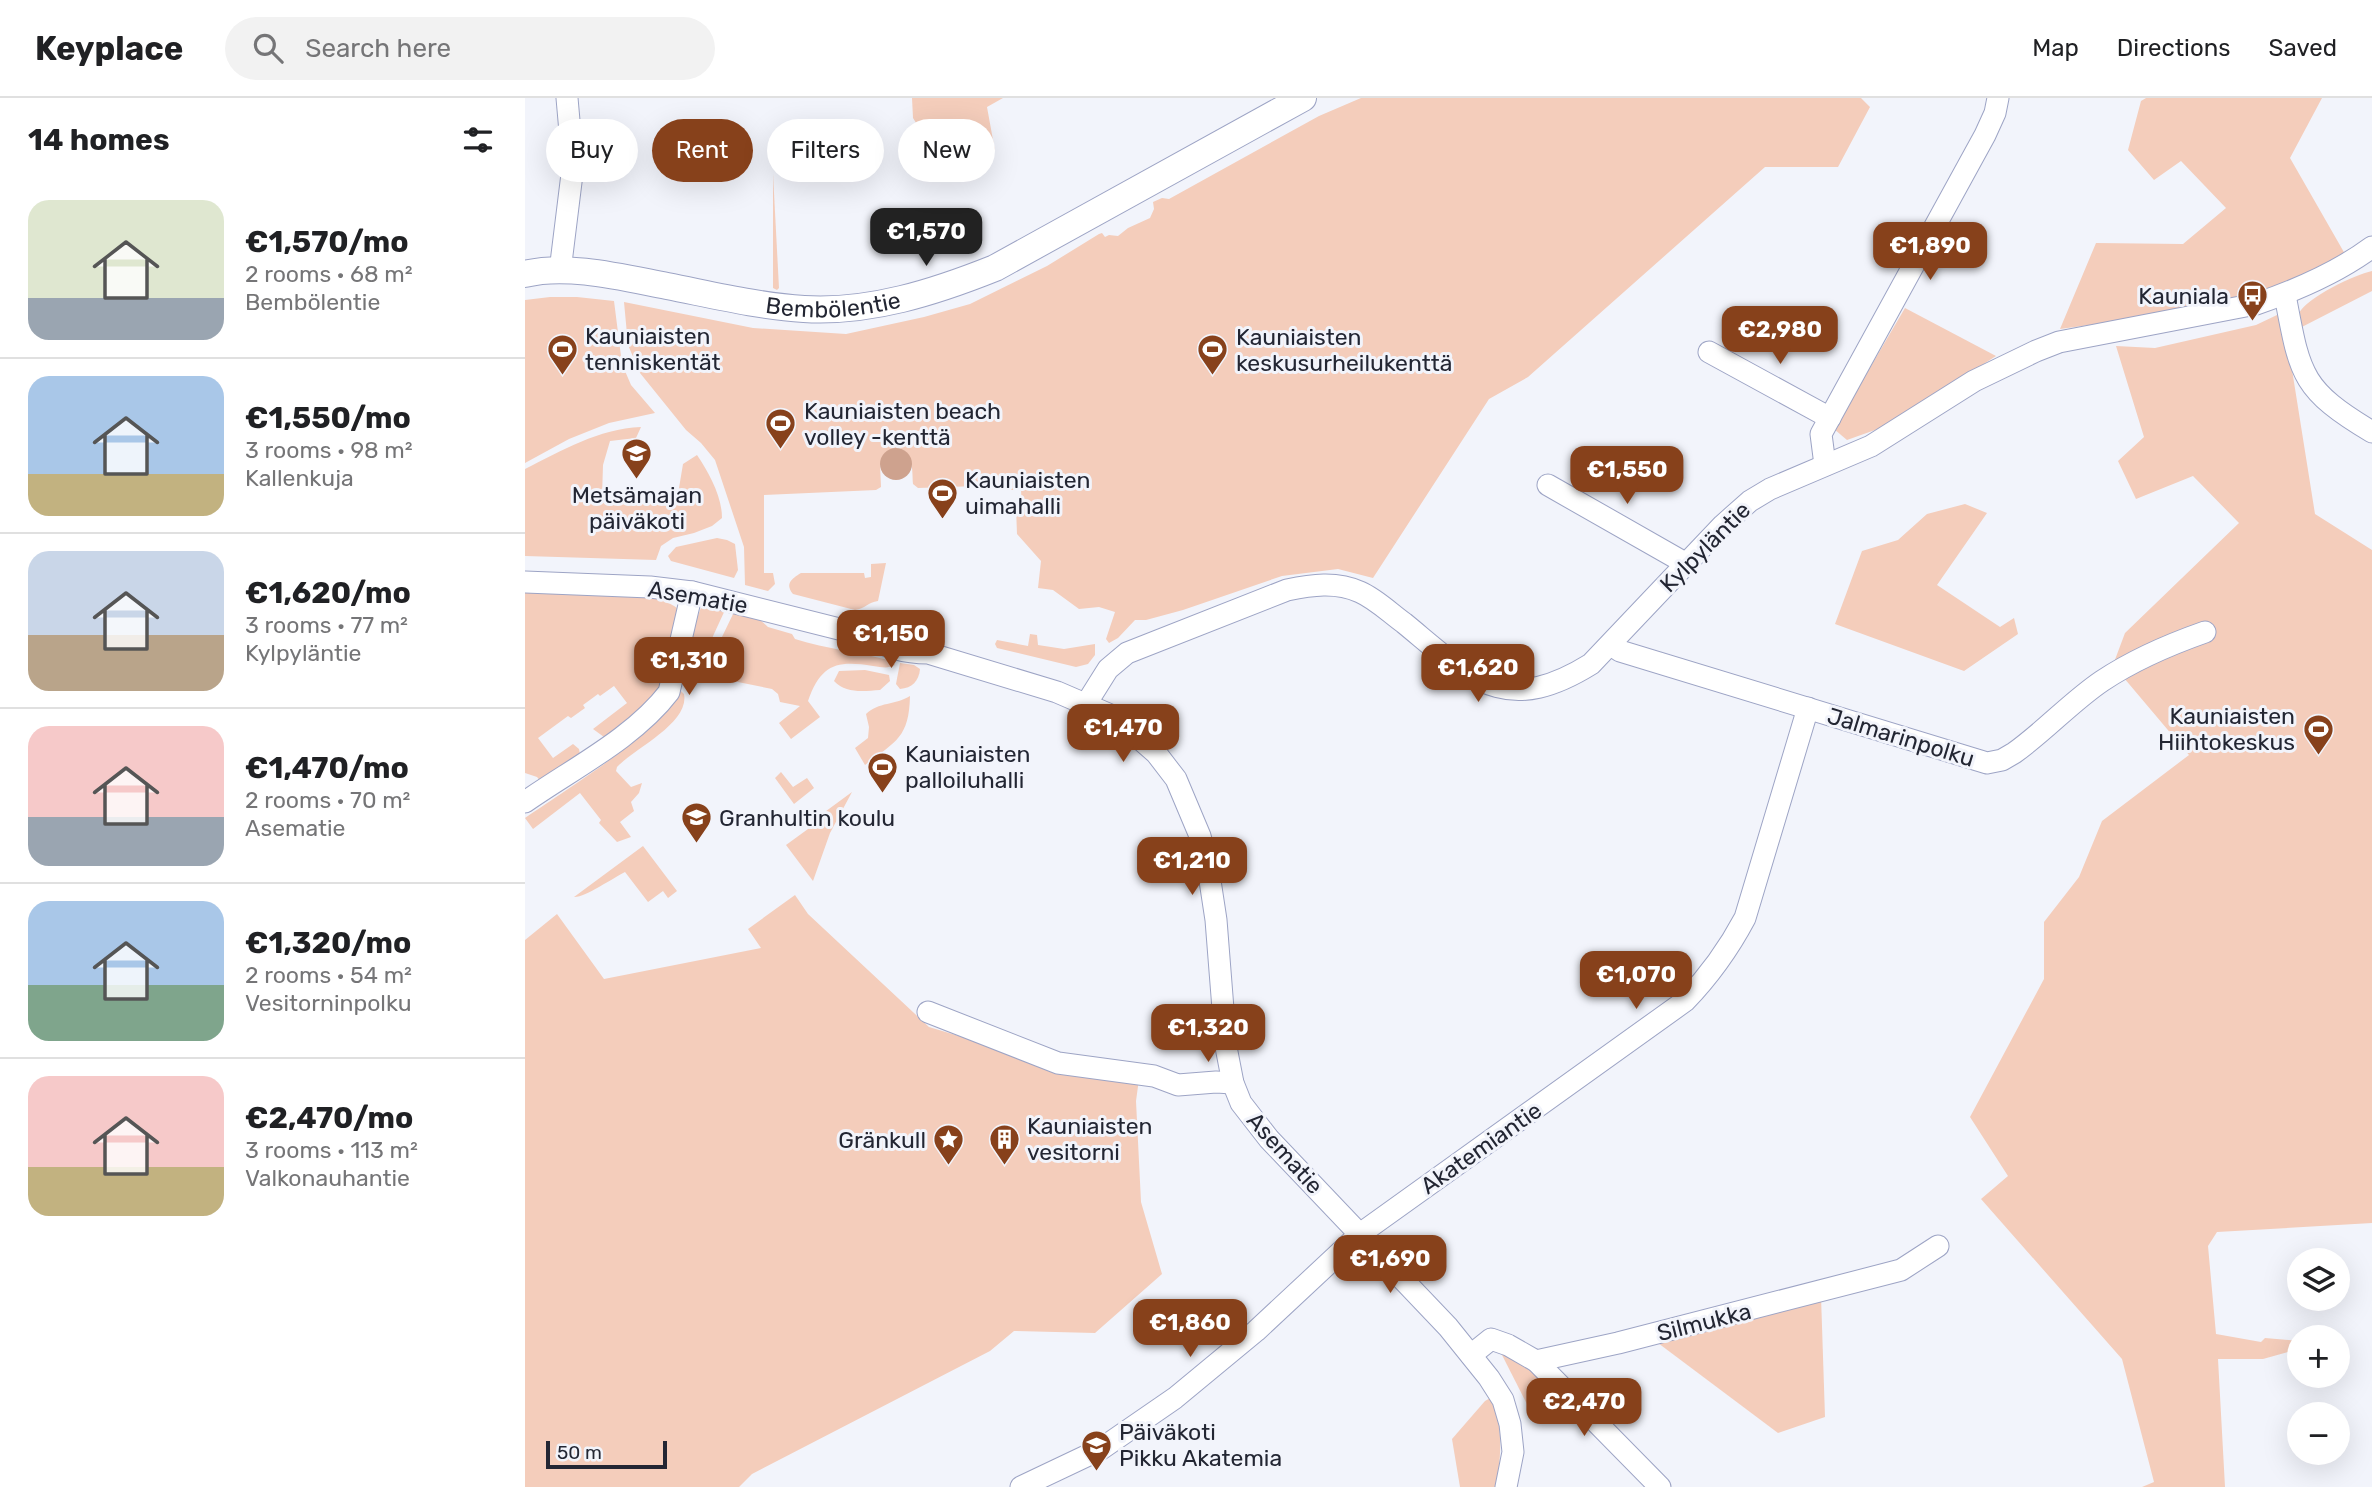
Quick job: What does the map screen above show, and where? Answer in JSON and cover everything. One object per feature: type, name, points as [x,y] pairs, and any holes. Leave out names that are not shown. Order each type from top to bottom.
[{"type":"main road","name":"Bembölentie","points":[[525,274],[560,271],[609,275],[767,305],[807,309],[842,308],[907,298],[967,280],[995,268],[1303,98]]},
{"type":"street","points":[[560,271],[573,166],[567,98]]},
{"type":"street","points":[[1825,465],[1821,434],[1985,135],[1995,113],[1998,98]]},
{"type":"street","name":"Kylpyläntie","points":[[1086,704],[1108,669],[1127,653],[1287,590],[1311,585],[1335,585],[1360,592],[1466,674],[1488,685],[1512,690],[1542,688],[1567,679],[1591,664],[1723,525],[1750,501],[1770,489],[1876,443],[1974,381],[2048,346],[2246,307],[2285,295],[2326,276],[2372,247]]},
{"type":"street","points":[[2285,295],[2297,357],[2306,377],[2317,393],[2338,412],[2372,432]]},
{"type":"street","points":[[1709,352],[1830,418]]},
{"type":"street","points":[[1548,485],[1685,563]]},
{"type":"street","name":"Asematie","points":[[525,582],[650,587],[692,592],[867,636],[884,646],[906,653],[928,653],[1057,692],[1086,704],[1130,742],[1184,799],[1200,836],[1211,887],[1226,1046],[1233,1083],[1241,1103],[1254,1122],[1471,1354],[1503,1400],[1510,1424],[1513,1452],[1506,1487]]},
{"type":"street","points":[[525,802],[602,751],[647,716],[669,692],[692,592]]},
{"type":"street","name":"Jalmarinpolku","points":[[1611,645],[1620,651],[1981,761],[1994,762],[2022,748],[2102,681],[2157,649],[2205,632]]},
{"type":"street","name":"Akatemiantie","points":[[1021,1487],[1101,1449],[1175,1398],[1256,1331],[1360,1234],[1685,1001],[1728,950],[1745,918],[1808,708]]},
{"type":"street","points":[[928,1012],[1058,1063],[1154,1076],[1178,1085],[1233,1083]]},
{"type":"street","name":"Silmukka","points":[[1536,1361],[1618,1343],[1901,1270],[1938,1246]]},
{"type":"street","points":[[1471,1354],[1491,1339],[1509,1345],[1536,1361],[1660,1487]]},
{"type":"shaded area","points":[[912,98],[1003,98],[987,107],[989,119],[913,118]]},
{"type":"shaded area","points":[[1361,98],[1861,98],[1870,107],[1838,167],[1765,167],[1528,377],[1489,399],[1373,578],[1338,569],[1282,576],[1183,610],[1146,620],[1135,620],[1118,638],[1109,643],[1106,639],[1115,612],[1099,607],[1079,609],[1053,590],[1038,588],[1041,561],[1017,534],[1016,507],[1022,506],[1021,490],[1009,490],[1008,485],[918,488],[913,484],[912,467],[907,453],[897,447],[880,464],[881,487],[876,490],[764,495],[764,573],[773,573],[775,584],[768,591],[745,585],[744,547],[715,460],[686,430],[640,373],[628,345],[624,302],[753,328],[846,334],[924,317],[970,304],[1047,266],[1099,234],[1102,233],[1105,237],[1118,236],[1150,218],[1154,209],[1153,202],[1162,198],[1169,199],[1319,116]]},
{"type":"shaded area","points":[[2146,98],[2322,98],[2290,158],[2345,254],[2276,290],[2170,314],[2060,329],[2096,243],[2183,244],[2226,208],[2181,161],[2154,180],[2128,150],[2141,101]]},
{"type":"shaded area","points":[[773,182],[773,182],[779,288],[773,288]]},
{"type":"shaded area","points":[[2372,271],[2372,291],[2296,330],[2299,313],[2312,300],[2343,282]]},
{"type":"shaded area","points":[[550,297],[614,301],[622,364],[631,385],[655,413],[609,423],[569,439],[525,463],[525,300]]},
{"type":"shaded area","points":[[1905,308],[1996,356],[1889,425],[1847,440],[1834,429]]},
{"type":"shaded area","points":[[2281,315],[2315,514],[2372,550],[2372,1223],[2217,1232],[2208,1246],[2216,1334],[2261,1342],[2265,1338],[2287,1340],[2287,1352],[2263,1359],[2218,1359],[2225,1487],[2142,1487],[2154,1482],[2122,1359],[1981,1199],[2008,1176],[1970,1117],[2044,979],[2044,922],[2079,877],[2102,821],[2189,755],[2113,665],[2125,633],[2239,523],[2193,476],[2136,499],[2118,461],[2144,437],[2116,346],[2155,348],[2256,325]]},
{"type":"shaded area","points":[[641,427],[636,438],[610,441],[603,465],[602,497],[677,500],[683,464],[697,455],[717,493],[722,518],[712,526],[673,538],[661,546],[656,560],[525,556],[525,469],[595,436]]},
{"type":"shaded area","points":[[896,448],[907,453],[912,464],[907,475],[896,480],[885,475],[880,464],[885,453]]},
{"type":"shaded area","points":[[1965,504],[1987,513],[1937,585],[2000,627],[2014,618],[2018,634],[1964,671],[1835,624],[1862,551],[1898,540],[1927,514]]},
{"type":"shaded area","points":[[717,538],[735,544],[738,570],[734,578],[671,561],[668,556],[676,547]]},
{"type":"shaded area","points":[[886,563],[878,601],[855,610],[793,594],[789,587],[792,580],[801,573],[864,573],[865,578],[871,577],[871,564]]},
{"type":"shaded area","points":[[525,589],[627,593],[664,601],[677,608],[673,658],[669,677],[662,689],[604,737],[593,729],[627,703],[614,686],[600,696],[598,694],[583,705],[585,708],[571,718],[568,716],[538,738],[553,758],[573,744],[579,749],[580,755],[543,784],[537,777],[525,773]]},
{"type":"shaded area","points":[[702,605],[725,610],[696,666],[686,667],[684,663],[691,634]]},
{"type":"shaded area","points":[[734,612],[758,618],[768,627],[792,634],[795,639],[892,661],[895,665],[884,667],[849,664],[832,667],[819,679],[808,701],[820,717],[791,739],[779,723],[800,706],[780,702],[778,694],[772,689],[713,677],[704,666]]},
{"type":"shaded area","points":[[1030,634],[1037,635],[1038,645],[1064,649],[1095,644],[1095,655],[1088,664],[1076,667],[997,648],[995,644],[997,640],[1028,646]]},
{"type":"shaded area","points":[[900,663],[914,665],[920,669],[914,683],[900,689],[896,684]]},
{"type":"shaded area","points":[[865,670],[889,675],[890,681],[880,690],[862,691],[844,688],[834,681],[839,671]]},
{"type":"shaded area","points":[[681,691],[684,694],[684,705],[670,725],[617,767],[616,771],[631,787],[642,783],[639,793],[631,802],[634,811],[620,822],[631,837],[617,842],[599,823],[601,820],[580,793],[533,829],[525,818],[634,742],[670,707]]},
{"type":"shaded area","points":[[910,696],[907,721],[899,737],[865,765],[855,748],[868,738],[866,714],[876,707]]},
{"type":"shaded area","points":[[781,772],[793,787],[807,778],[814,788],[794,804],[775,778]]},
{"type":"shaded area","points":[[852,792],[830,833],[813,881],[786,845]]},
{"type":"shaded area","points":[[643,846],[677,891],[668,898],[663,891],[648,902],[625,872],[574,897]]},
{"type":"shaded area","points":[[795,895],[808,914],[929,1027],[1059,1066],[1139,1079],[1136,1101],[1141,1202],[1162,1274],[1095,1333],[1014,1331],[990,1351],[752,1474],[739,1487],[525,1487],[525,940],[557,914],[604,979],[761,948],[748,929]]},
{"type":"shaded area","points":[[1821,1296],[1825,1417],[1778,1433],[1654,1340]]},
{"type":"shaded area","points":[[1501,1353],[1526,1362],[1562,1396],[1551,1419],[1540,1423],[1533,1416]]},
{"type":"shaded area","points":[[1492,1397],[1500,1441],[1497,1485],[1460,1487],[1452,1439],[1485,1401]]},
{"type":"place","name":"Kauniala","points":[[2252,323]]},
{"type":"place","name":"Kauniaisten tenniskentät","points":[[562,376]]},
{"type":"place","name":"Kauniaisten keskusurheilukenttä","points":[[1213,377]]},
{"type":"place","name":"Kauniaisten beach volley -kenttä","points":[[781,451]]},
{"type":"place","name":"Metsämajan päiväkoti","points":[[637,481]]},
{"type":"place","name":"Kauniaisten uimahalli","points":[[942,520]]},
{"type":"place","name":"Kauniaisten Hiihtokeskus","points":[[2318,756]]},
{"type":"place","name":"Kauniaisten palloiluhalli","points":[[882,794]]},
{"type":"place","name":"Granhultin koulu","points":[[696,845]]},
{"type":"place","name":"Kauniaisten vesitorni","points":[[1004,1166]]},
{"type":"place","name":"Gränkull","points":[[949,1167]]},
{"type":"place","name":"Päiväkoti Pikku Akatemia","points":[[1096,1472]]}]
